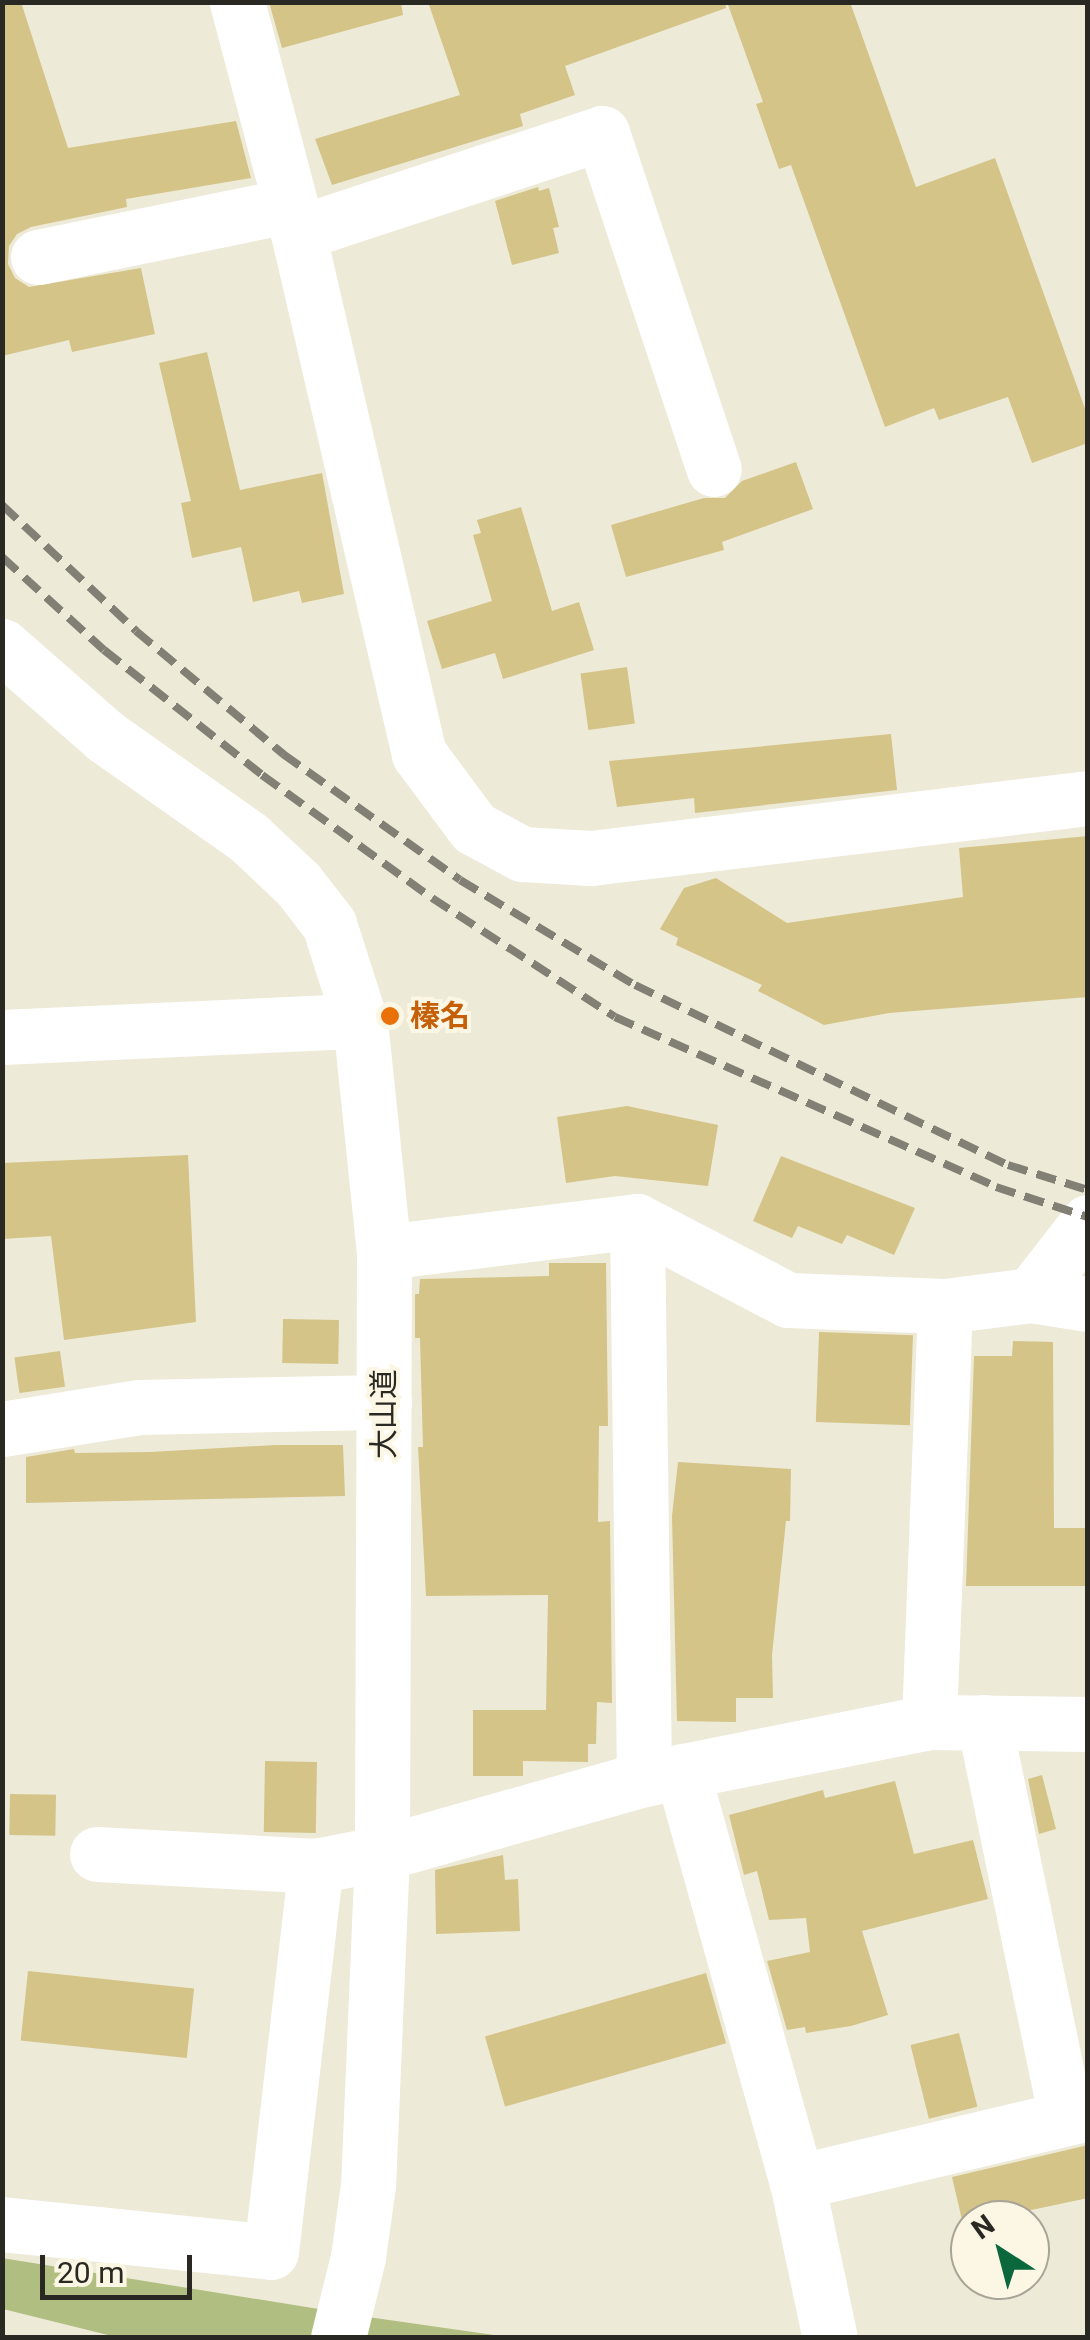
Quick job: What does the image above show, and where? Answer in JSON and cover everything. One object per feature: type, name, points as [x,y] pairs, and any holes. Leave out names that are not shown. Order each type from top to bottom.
[{"type":"street","points":[[237,2],[295,219],[420,754],[474,828],[522,854],[592,858],[1088,798]]},
{"type":"street","points":[[38,257],[295,219],[602,133],[714,470]]},
{"type":"street","name":"大山道","points":[[2,646],[106,737],[248,838],[298,884],[329,924],[360,1021],[384,1252],[382,1853],[368,2184],[358,2257],[338,2338]]},
{"type":"street","points":[[2,1037],[360,1021]]},
{"type":"street","points":[[637,1221],[663,1775],[796,2182],[830,2338]]},
{"type":"street","points":[[384,1252],[637,1221],[788,1300],[945,1306],[1031,1295],[1088,1304]]},
{"type":"street","points":[[1031,1295],[1088,1222]]},
{"type":"street","points":[[929,1722],[945,1306]]},
{"type":"street","points":[[2,1429],[139,1407],[384,1402]]},
{"type":"street","points":[[97,1854],[316,1866],[382,1853],[663,1775],[929,1722],[1088,1724]]},
{"type":"street","points":[[796,2182],[1077,2116],[984,1722]]},
{"type":"street","points":[[2,2224],[272,2252],[316,1866]]},
{"type":"green space","points":[[2,2258],[508,2337],[116,2337],[3,2309]]},
{"type":"building","points":[[2,2],[21,2],[68,148],[236,121],[251,178],[126,199],[127,207],[31,227],[17,234],[9,246],[8,264],[15,278],[29,287],[141,268],[155,334],[72,352],[69,340],[2,356]]},
{"type":"building","points":[[269,2],[401,2],[403,15],[282,48]]},
{"type":"building","points":[[428,2],[725,2],[726,8],[565,66],[575,95],[520,114],[523,126],[332,185],[315,139],[460,95]]},
{"type":"building","points":[[727,2],[850,2],[916,187],[995,158],[1088,417],[1088,443],[1032,463],[1008,397],[939,420],[934,408],[885,427],[791,165],[779,169],[756,104],[763,102]]},
{"type":"building","points":[[538,187],[539,191],[549,188],[559,227],[553,228],[559,253],[512,265],[495,201]]},
{"type":"building","points":[[207,352],[240,490],[322,473],[344,594],[302,603],[299,591],[253,602],[241,547],[192,558],[181,503],[191,501],[159,363]]},
{"type":"building","points":[[796,462],[813,509],[722,542],[724,550],[626,577],[611,525],[704,498],[725,498],[742,481]]},
{"type":"building","points":[[521,507],[552,611],[579,602],[594,650],[503,679],[495,653],[442,669],[427,621],[492,601],[473,535],[481,533],[477,520]]},
{"type":"building","points":[[627,667],[635,723],[588,730],[580,674]]},
{"type":"building","points":[[891,734],[897,790],[695,813],[694,798],[617,807],[609,761]]},
{"type":"building","points":[[1088,836],[1088,997],[889,1013],[824,1025],[758,991],[762,985],[676,945],[678,938],[660,929],[684,888],[716,878],[787,923],[963,897],[959,848]]},
{"type":"building","points":[[627,1106],[718,1125],[708,1186],[615,1176],[566,1183],[557,1117]]},
{"type":"building","points":[[188,1155],[196,1322],[64,1340],[51,1236],[2,1239],[2,1163]]},
{"type":"building","points":[[781,1156],[915,1208],[894,1255],[847,1235],[842,1244],[798,1226],[792,1238],[753,1221]]},
{"type":"building","points":[[549,1263],[606,1263],[608,1426],[599,1426],[598,1522],[610,1521],[612,1703],[597,1702],[596,1744],[588,1744],[588,1762],[523,1761],[523,1776],[473,1776],[473,1710],[546,1710],[548,1595],[426,1596],[418,1447],[423,1447],[420,1338],[415,1338],[415,1294],[419,1294],[420,1279],[549,1276]]},
{"type":"building","points":[[283,1319],[339,1320],[338,1364],[282,1363]]},
{"type":"building","points":[[819,1332],[913,1335],[910,1425],[816,1422]]},
{"type":"building","points":[[1013,1341],[1053,1342],[1054,1528],[1088,1528],[1088,1586],[966,1586],[974,1356],[1012,1356]]},
{"type":"building","points":[[60,1351],[65,1387],[19,1393],[14,1357]]},
{"type":"building","points":[[343,1445],[345,1496],[26,1503],[26,1457],[74,1449],[75,1453],[150,1452]]},
{"type":"building","points":[[678,1462],[791,1469],[790,1521],[786,1521],[772,1655],[773,1698],[736,1698],[736,1722],[677,1721],[672,1516]]},
{"type":"building","points":[[265,1761],[317,1762],[316,1833],[264,1832]]},
{"type":"building","points":[[1042,1775],[1056,1829],[1039,1834],[1028,1779]]},
{"type":"building","points":[[895,1781],[914,1854],[973,1840],[988,1899],[862,1931],[888,2015],[806,2033],[805,2027],[787,2030],[767,1961],[810,1952],[806,1918],[769,1920],[757,1871],[744,1875],[729,1815],[823,1790],[825,1798]]},
{"type":"building","points":[[10,1794],[56,1795],[55,1836],[9,1835]]},
{"type":"building","points":[[503,1855],[505,1880],[518,1879],[520,1931],[436,1934],[435,1870]]},
{"type":"building","points":[[28,1971],[194,1988],[187,2058],[21,2041]]},
{"type":"building","points":[[706,1973],[726,2043],[505,2107],[485,2036]]},
{"type":"building","points":[[959,2033],[977,2107],[929,2119],[910,2045]]},
{"type":"building","points":[[1088,2145],[1088,2198],[1050,2206],[1050,2200],[957,2200],[952,2177]]},
{"type":"railway","points":[[2,505],[136,631],[283,754],[460,880],[635,985],[1008,1165],[1088,1190]]},
{"type":"railway","points":[[2,557],[104,650],[262,775],[432,898],[615,1017],[996,1187],[1088,1217]]},
{"type":"place","name":"榛名","points":[[390,1016]]}]
